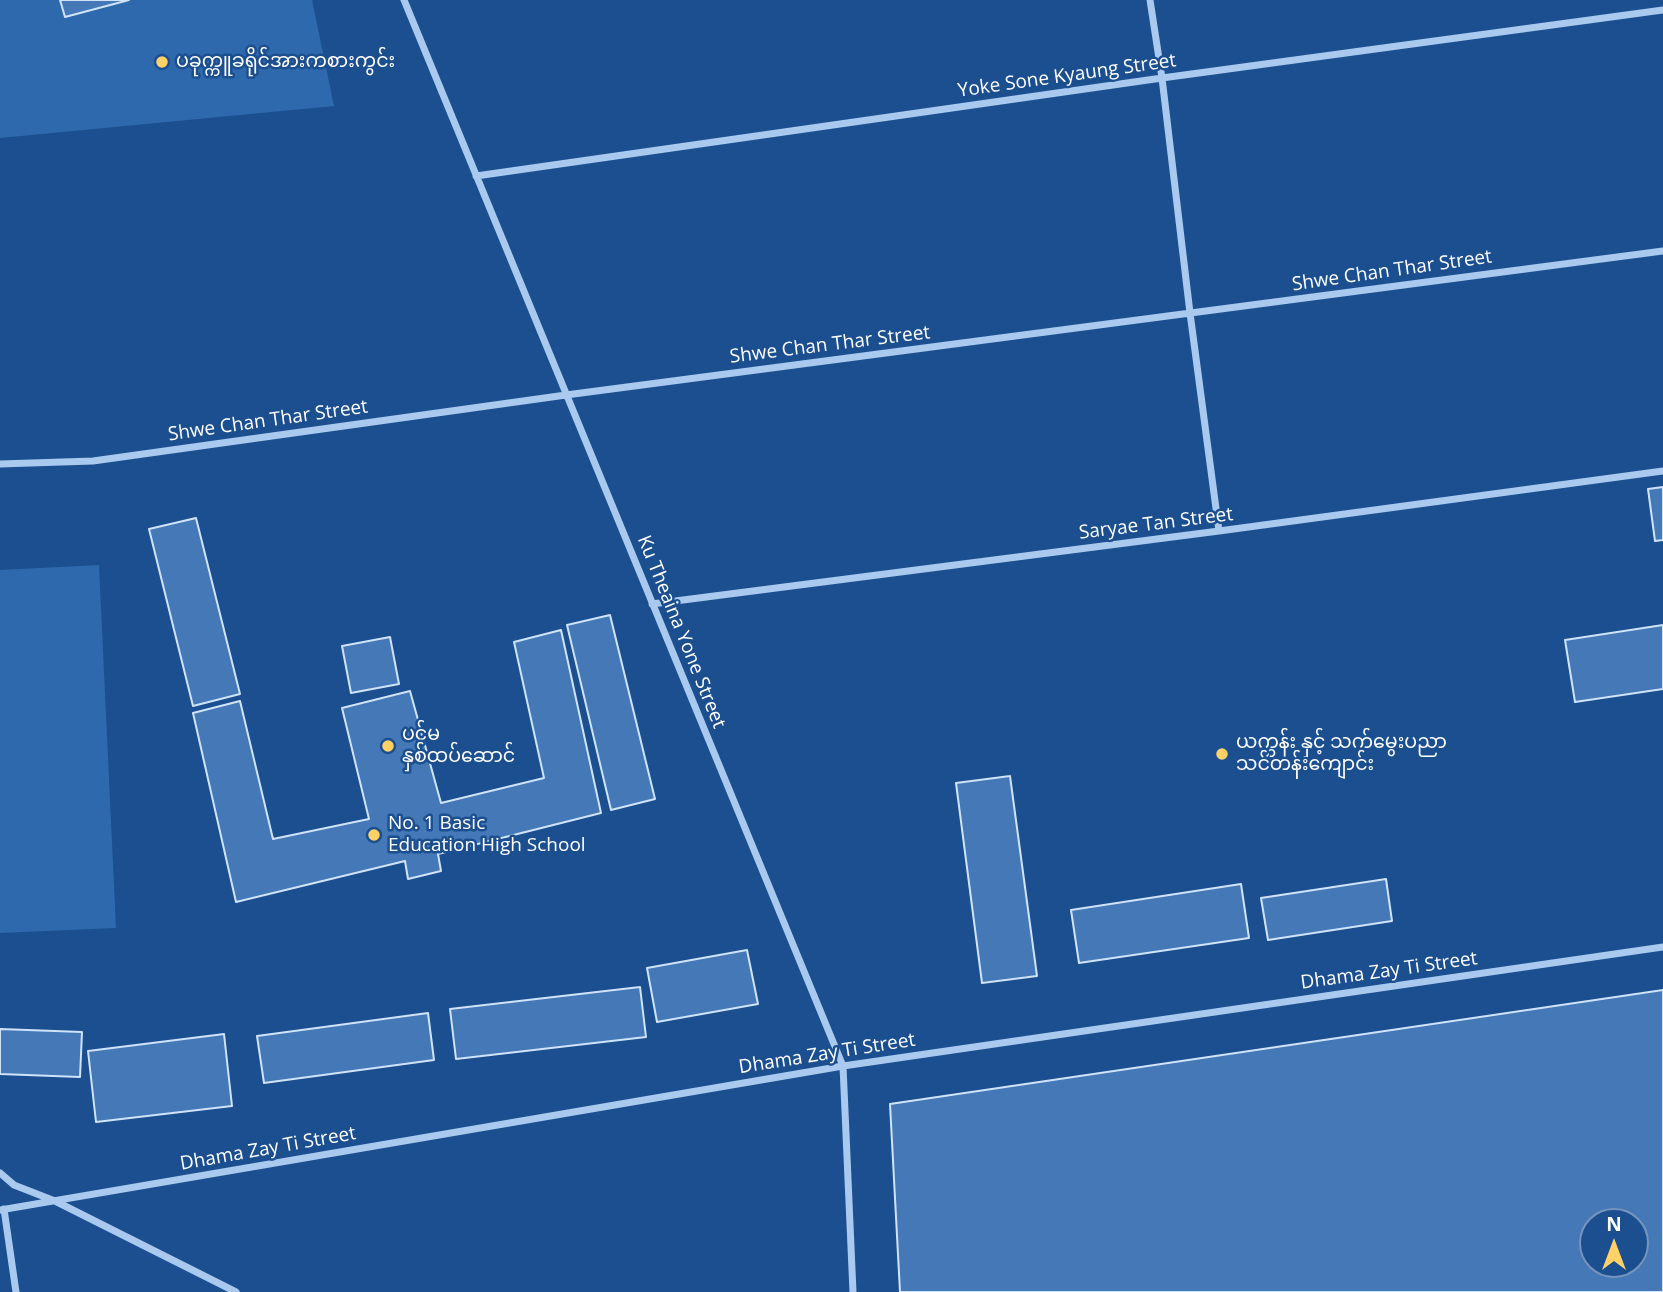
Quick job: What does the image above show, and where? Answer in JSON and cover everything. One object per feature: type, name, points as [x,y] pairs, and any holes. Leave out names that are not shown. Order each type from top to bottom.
[{"type":"street","name":"Ku Theaina Yone Street","points":[[404,0],[843,1066],[853,1292]]},
{"type":"street","points":[[1150,0],[1219,531]]},
{"type":"street","name":"Yoke Sone Kyaung Street","points":[[476,176],[1663,10]]},
{"type":"street","name":"Shwe Chan Thar Street","points":[[0,464],[93,461],[566,395],[1663,251]]},
{"type":"street","name":"Saryae Tan Street","points":[[652,604],[1663,471]]},
{"type":"street","name":"Dhama Zay Ti Street","points":[[2,1210],[843,1066],[1663,947]]},
{"type":"street","points":[[0,1173],[14,1185],[55,1201],[236,1292]]},
{"type":"street","points":[[2,1210],[16,1292]]},
{"type":"shaded area","name":"ပခုက္ကူခရိုင်အားကစားကွင်း","points":[[0,0],[60,0],[65,17],[129,0],[312,0],[334,106],[0,138]]},
{"type":"shaded area","points":[[99,565],[116,928],[0,933],[0,570]]},
{"type":"building","points":[[60,0],[129,0],[65,17]]},
{"type":"building","points":[[1663,487],[1663,540],[1655,541],[1648,489]]},
{"type":"building","points":[[196,518],[240,694],[193,706],[149,529]]},
{"type":"building","points":[[610,615],[655,799],[611,810],[567,625]]},
{"type":"building","points":[[1663,625],[1663,689],[1575,702],[1565,640]]},
{"type":"building","name":"ပင်မ နှစ်ထပ်ဆောင်","points":[[561,630],[601,813],[438,854],[441,871],[408,879],[405,861],[236,902],[193,713],[240,701],[273,839],[369,819],[342,708],[410,691],[441,803],[544,778],[514,642]]},
{"type":"building","points":[[390,637],[399,684],[351,693],[342,646]]},
{"type":"building","points":[[1010,776],[1037,976],[982,983],[956,783]]},
{"type":"building","points":[[1386,879],[1392,921],[1268,940],[1261,898]]},
{"type":"building","points":[[1241,884],[1249,938],[1079,963],[1071,910]]},
{"type":"building","points":[[747,950],[758,1004],[657,1022],[647,968]]},
{"type":"building","points":[[640,987],[646,1037],[456,1059],[450,1009]]},
{"type":"building","points":[[1663,990],[1663,1292],[900,1292],[890,1104]]},
{"type":"building","points":[[428,1013],[434,1060],[264,1083],[257,1036]]},
{"type":"building","points":[[0,1029],[82,1032],[80,1077],[0,1074]]},
{"type":"building","points":[[224,1034],[232,1106],[96,1122],[88,1051]]},
{"type":"place","name":"ပခုက္ကူခရိုင်အားကစားကွင်း","points":[[162,62]]},
{"type":"place","name":"ပင်မ နှစ်ထပ်ဆောင်","points":[[388,746]]},
{"type":"place","name":"ယက္ကန်း နှင့် သက်မွေးပညာ သင်တန်းကျောင်း","points":[[1222,754]]},
{"type":"place","name":"No. 1 Basic Education High School","points":[[374,835]]}]
